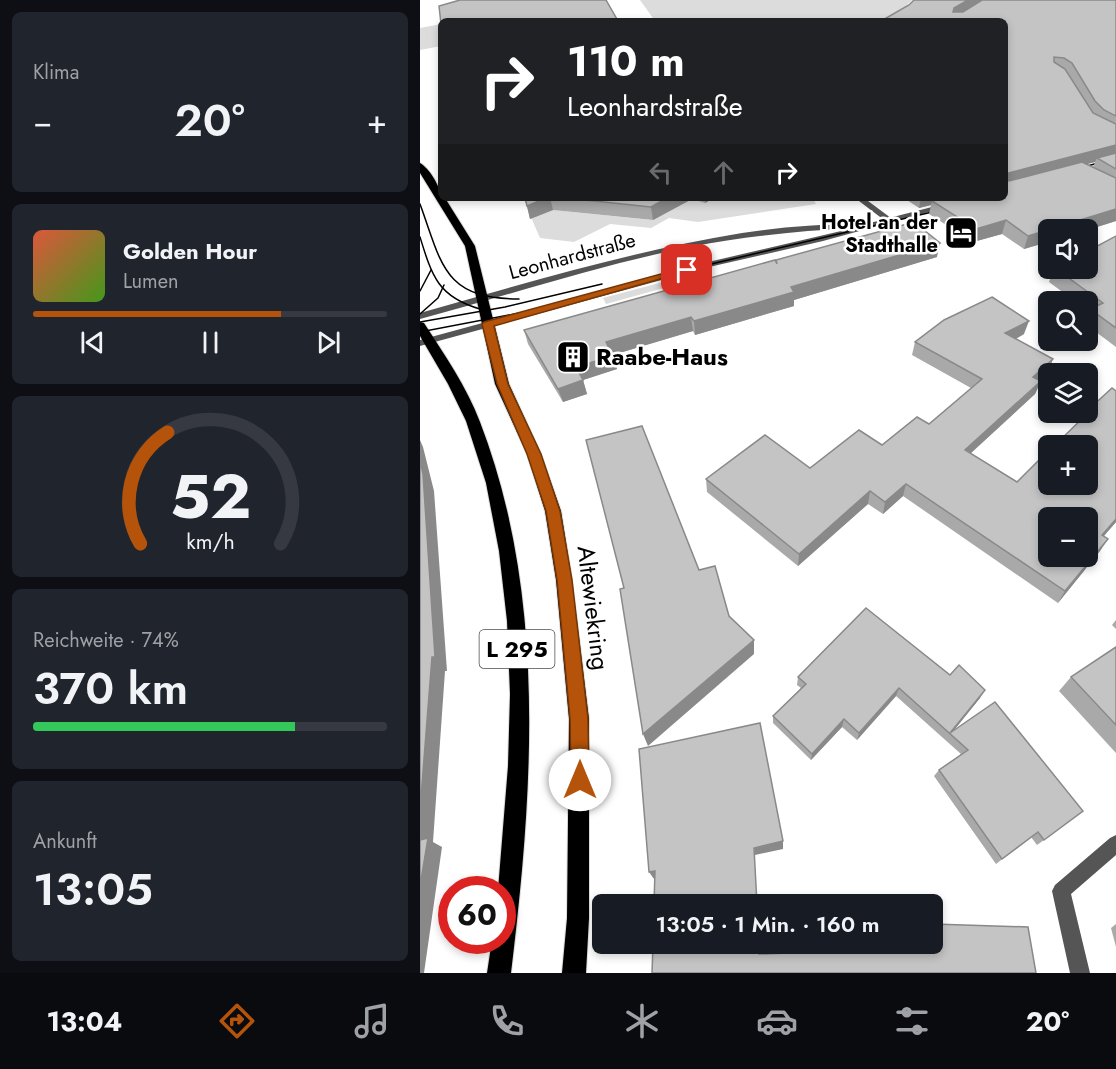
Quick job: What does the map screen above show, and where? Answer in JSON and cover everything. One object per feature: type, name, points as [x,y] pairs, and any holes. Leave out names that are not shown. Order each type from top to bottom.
[{"type":"main road","name":"L 295","points":[[420,166],[438,195]]},
{"type":"main road","name":"L 295","points":[[442,201],[470,246],[481,298]]},
{"type":"main road","name":"Altewiekring","points":[[481,298],[502,384],[534,454],[553,511],[564,580],[579,719],[580,757],[578,918],[574,973]]},
{"type":"main road","name":"L 295","points":[[423,336],[464,401],[480,442],[501,515],[515,613],[518,747],[507,920],[499,973]]},
{"type":"street","points":[[863,201],[891,221]]},
{"type":"street","name":"Leonhardstraße","points":[[423,336],[488,324],[707,265],[965,201]]},
{"type":"street","name":"Leonhardstraße","points":[[420,316],[553,278],[705,241],[794,228],[878,224]]},
{"type":"street","points":[[1080,973],[1061,891],[1116,844]]},
{"type":"shaded area","points":[[640,0],[912,0],[894,18],[653,18]]},
{"type":"shaded area","points":[[438,25],[438,47],[420,50],[420,28]]},
{"type":"shaded area","points":[[688,201],[814,201],[816,204],[698,222],[669,218],[651,228],[610,224],[574,242],[540,238],[530,215],[553,210],[652,220]]},
{"type":"shaded area","points":[[693,274],[696,279],[606,304],[603,298]]},
{"type":"building","points":[[460,0],[606,0],[616,18],[440,18],[439,6]]},
{"type":"building","points":[[914,0],[968,0],[954,8],[953,12],[963,12],[982,0],[1116,0],[1116,116],[1104,110],[1095,101],[1072,63],[1064,58],[1054,57],[1054,62],[1065,69],[1093,113],[1116,124],[1116,145],[1008,173],[1008,18],[886,18]]},
{"type":"building","points":[[1116,153],[1116,169],[1097,158]]},
{"type":"building","points":[[1082,162],[1116,178],[1116,209],[1083,219],[1038,219],[1038,233],[1028,236],[1006,220],[976,229],[932,201],[1008,201],[1008,180]]},
{"type":"building","points":[[526,201],[539,201],[527,206]]},
{"type":"building","points":[[594,201],[662,201],[651,207]]},
{"type":"building","points":[[914,222],[940,243],[791,287],[794,292],[694,321],[691,317],[606,342],[613,356],[576,367],[583,380],[558,389],[524,330],[775,260],[777,264],[776,260]]},
{"type":"building","points":[[1116,236],[1116,328],[1098,315],[1098,305],[1103,303],[1098,299],[1098,291],[1087,291],[1070,279],[1098,279],[1098,246]]},
{"type":"building","points":[[992,297],[1029,321],[1005,333],[1053,359],[1049,363],[1038,363],[1038,372],[1033,377],[1038,380],[1038,384],[965,450],[1017,482],[1038,461],[1038,495],[1098,495],[1098,435],[1065,435],[1078,423],[1098,423],[1098,401],[1112,388],[1116,391],[1116,519],[1102,535],[1108,539],[1098,551],[1098,507],[1038,507],[1038,567],[1085,567],[1065,591],[906,484],[885,502],[870,491],[799,554],[706,479],[765,435],[810,468],[859,430],[882,445],[917,417],[929,424],[982,379],[915,342],[944,320]]},
{"type":"building","points":[[642,426],[699,570],[715,566],[729,616],[754,640],[643,734],[620,589],[624,588],[586,440]]},
{"type":"building","points":[[420,461],[423,474],[435,657],[432,657],[420,810]]},
{"type":"building","points":[[866,608],[950,675],[959,665],[985,690],[950,733],[995,702],[1083,811],[1044,840],[1038,832],[1002,859],[939,770],[968,750],[899,688],[859,733],[844,719],[812,754],[773,716],[806,684],[798,677]]},
{"type":"building","points":[[1116,647],[1116,725],[1071,677]]},
{"type":"building","points":[[760,723],[783,841],[754,848],[756,894],[654,894],[655,871],[649,872],[639,749]]},
{"type":"building","points":[[428,838],[420,886],[420,840]]},
{"type":"building","points":[[943,924],[1028,927],[1036,973],[652,973],[653,954],[943,954]]},
{"type":"tram line","points":[[1073,170],[1116,158]]},
{"type":"tram line","points":[[420,204],[441,260],[449,274],[460,285],[475,293],[519,299]]},
{"type":"tram line","points":[[420,332],[551,307],[707,265],[945,209]]},
{"type":"tram line","points":[[420,237],[433,274],[443,287]]},
{"type":"tram line","points":[[420,291],[431,270]]},
{"type":"tram line","points":[[420,322],[505,307],[602,284]]},
{"type":"tram line","points":[[420,314],[438,298],[443,287]]},
{"type":"tram line","points":[[443,287],[455,298],[480,309]]},
{"type":"place","name":"Hotel an der Stadthalle","points":[[961,233]]},
{"type":"place","name":"Raabe-Haus","points":[[573,357]]},
{"type":"route","points":[[580,780],[579,719],[564,580],[553,511],[534,454],[502,384],[488,324],[687,270]]}]
